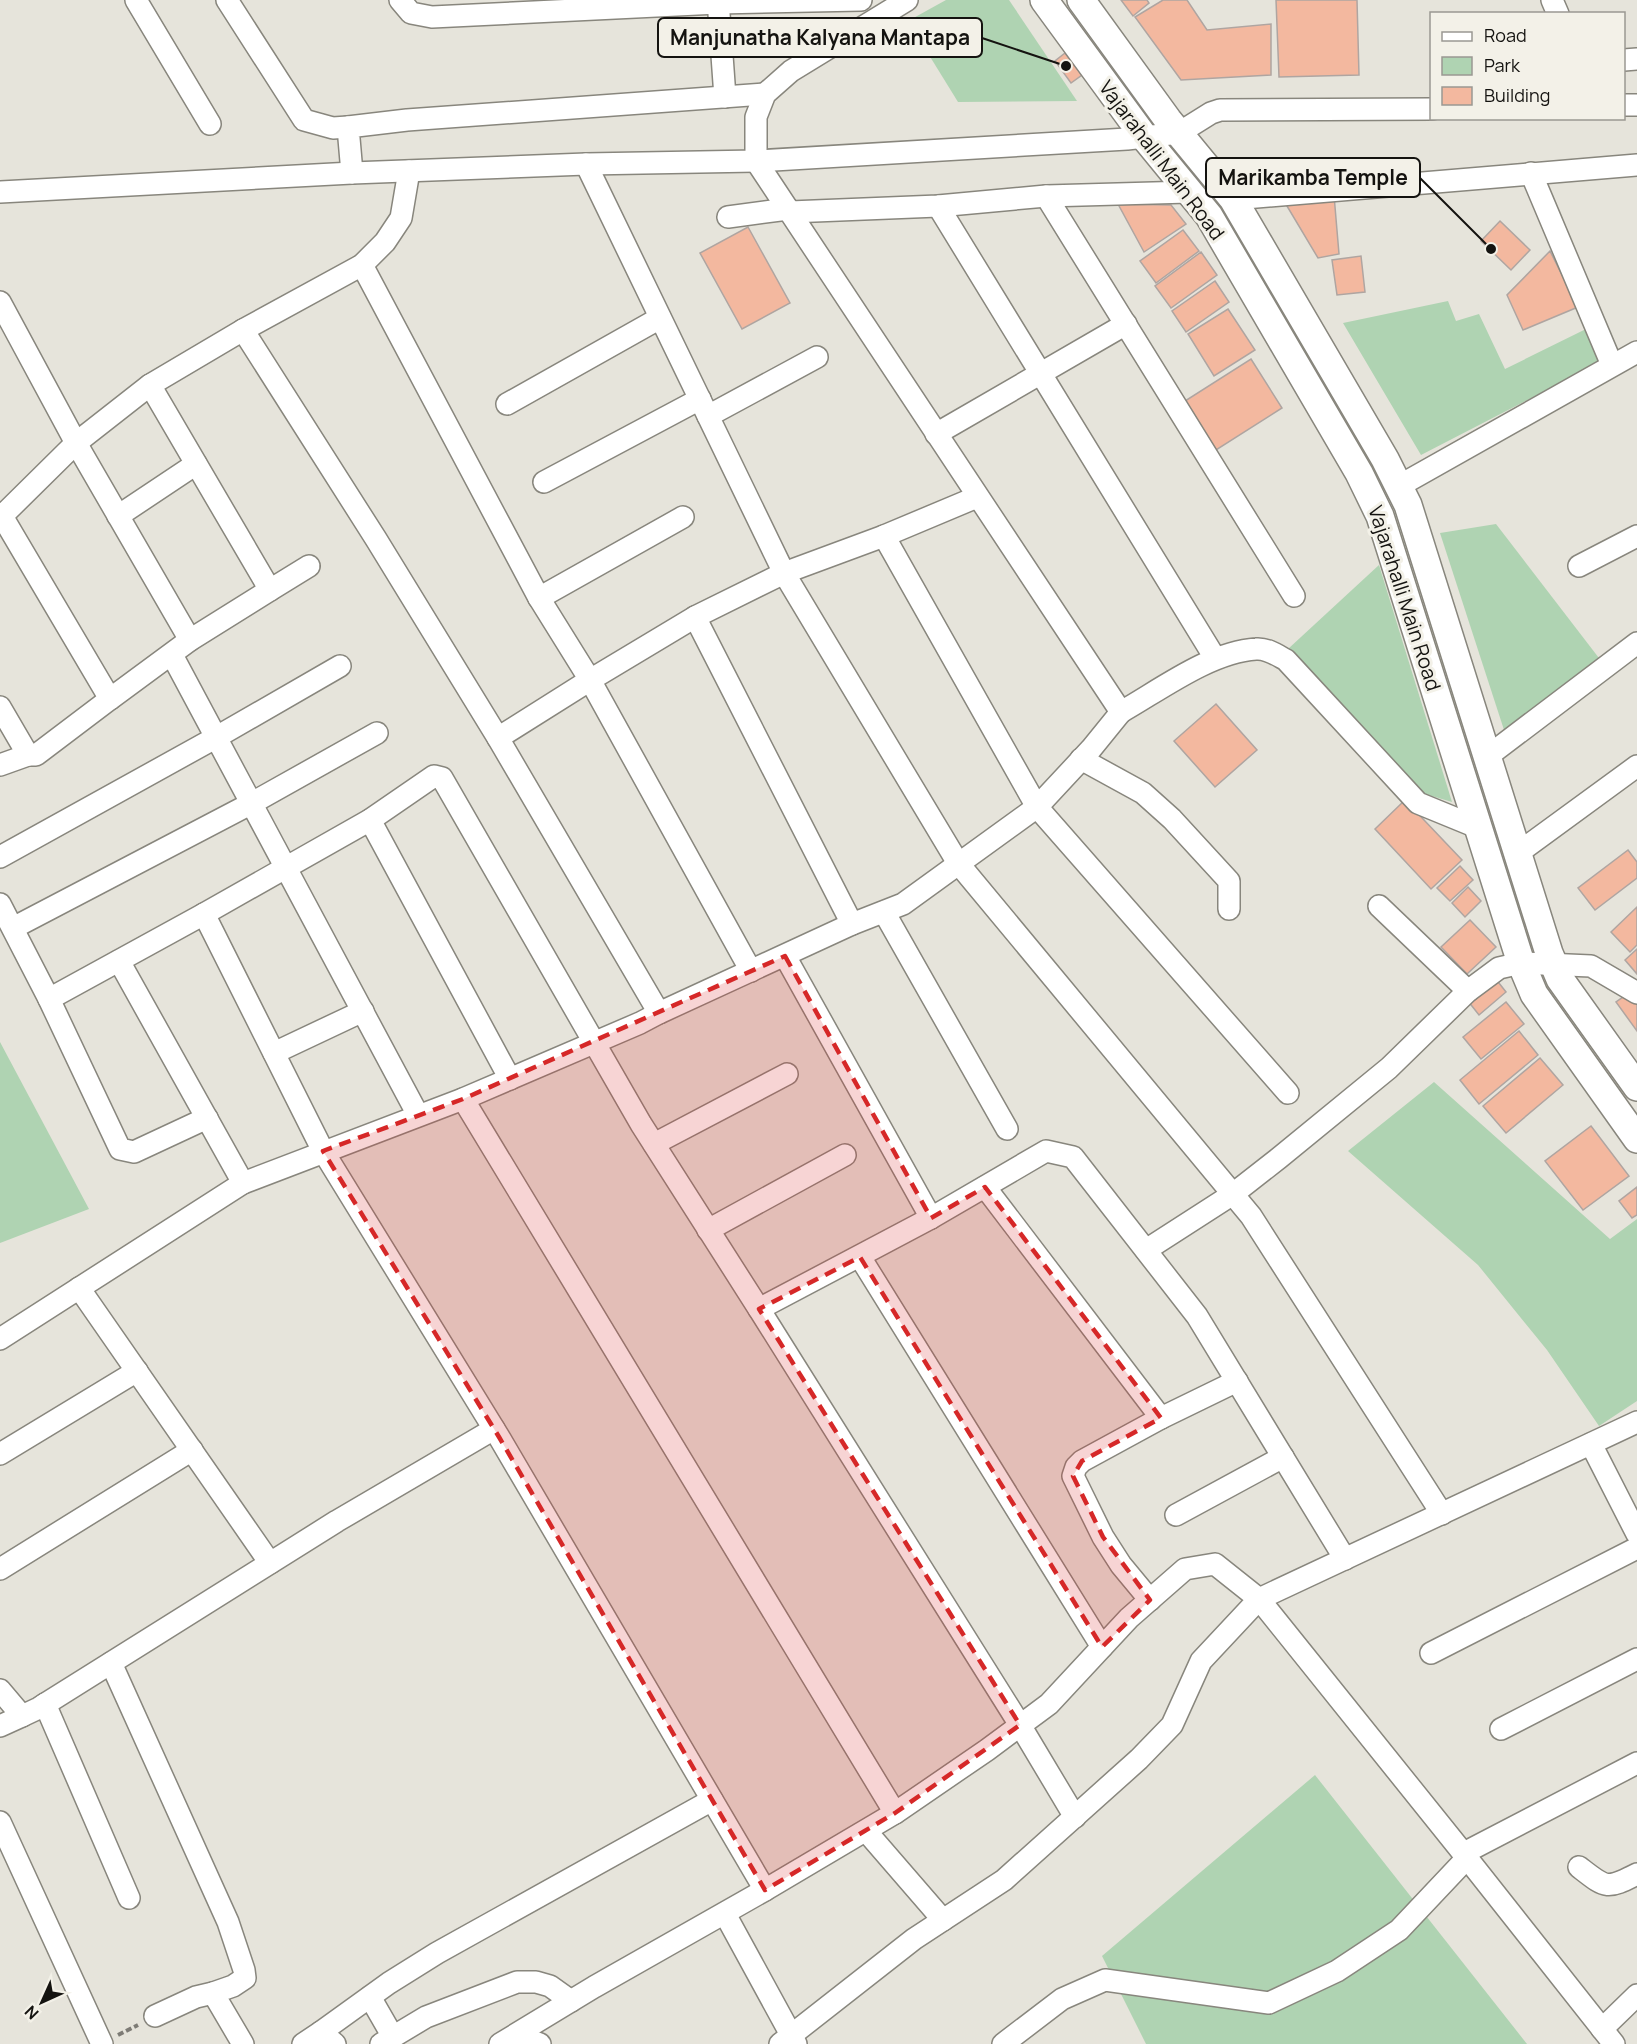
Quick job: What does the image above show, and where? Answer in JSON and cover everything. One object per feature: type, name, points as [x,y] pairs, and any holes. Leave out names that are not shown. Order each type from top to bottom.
[{"type":"main road","name":"Vajarahalli Main Road","points":[[1044,0],[1145,138],[1209,216],[1359,473],[1380,516],[1521,963],[1534,994],[1637,1138]]},
{"type":"main road","name":"Vajarahalli Main Road","points":[[1081,0],[1179,133],[1233,199],[1399,486],[1408,505],[1554,965],[1560,979],[1637,1087]]},
{"type":"street","points":[[136,0],[210,124]]},
{"type":"street","points":[[227,0],[304,120],[333,128],[407,120],[765,94]]},
{"type":"street","points":[[400,0],[411,13],[432,17],[718,2],[861,0]]},
{"type":"street","points":[[907,0],[791,71],[765,94],[756,117],[756,161],[1121,712]]},
{"type":"street","points":[[718,2],[724,97]]},
{"type":"street","points":[[0,192],[352,173],[586,164],[756,161],[1145,138],[1179,133],[1211,112],[1220,110],[1430,109]]},
{"type":"street","points":[[348,128],[352,173]]},
{"type":"street","points":[[586,164],[784,573],[958,863],[1251,1216],[1442,1514]]},
{"type":"street","points":[[1233,199],[1637,165]]},
{"type":"street","points":[[111,699],[1,517],[76,443],[150,385],[243,330],[362,265],[385,242],[401,218],[409,171]]},
{"type":"street","points":[[1531,173],[1612,365]]},
{"type":"street","points":[[729,217],[789,210],[938,206],[1046,196],[1189,192]]},
{"type":"street","points":[[1046,196],[1294,596]]},
{"type":"street","points":[[938,206],[1215,658]]},
{"type":"street","points":[[362,265],[539,598],[590,680],[751,971]]},
{"type":"street","points":[[0,302],[76,443],[190,640]]},
{"type":"street","points":[[507,404],[660,318]]},
{"type":"street","points":[[936,434],[1126,324]]},
{"type":"street","points":[[243,330],[376,539],[498,738],[659,1013]]},
{"type":"street","points":[[1399,486],[1637,352]]},
{"type":"street","points":[[544,482],[817,357]]},
{"type":"street","points":[[150,385],[270,590]]},
{"type":"street","points":[[118,516],[196,464]]},
{"type":"street","points":[[498,738],[696,617],[784,573],[884,536],[977,497]]},
{"type":"street","points":[[539,598],[683,517]]},
{"type":"street","points":[[884,536],[1037,807],[1288,1093]]},
{"type":"street","points":[[1579,566],[1637,536]]},
{"type":"street","points":[[0,765],[28,755],[36,755],[190,640],[309,566]]},
{"type":"street","points":[[696,617],[852,924]]},
{"type":"street","points":[[1488,756],[1637,643]]},
{"type":"street","points":[[0,1339],[243,1183],[510,1079],[640,1023],[852,924],[903,904],[1037,807],[1121,712],[1215,658],[1257,648],[1272,652],[1286,660],[1418,803],[1479,828]]},
{"type":"street","points":[[172,655],[215,738],[288,868],[418,1115]]},
{"type":"street","points":[[0,856],[215,738],[340,666]]},
{"type":"street","points":[[0,707],[28,755]]},
{"type":"street","points":[[13,928],[252,803],[377,733]]},
{"type":"street","points":[[1081,759],[1143,793],[1172,819],[1229,881],[1229,909]]},
{"type":"street","points":[[1518,853],[1637,766]]},
{"type":"street","points":[[49,999],[288,868],[369,820],[434,776],[442,778],[593,1043],[654,1144],[1020,1725],[1075,1817]]},
{"type":"street","points":[[369,820],[510,1079]]},
{"type":"street","points":[[0,903],[49,999],[120,1149],[134,1152],[207,1118]]},
{"type":"street","points":[[1379,906],[1468,991]]},
{"type":"street","points":[[884,912],[1006,1129]]},
{"type":"street","points":[[204,914],[323,1151],[494,1429],[765,1890]]},
{"type":"street","points":[[785,956],[931,1218]]},
{"type":"street","points":[[119,961],[243,1183]]},
{"type":"street","points":[[1146,1250],[1233,1194],[1389,1068],[1468,991],[1499,968],[1521,963],[1591,966],[1637,993]]},
{"type":"street","points":[[274,1053],[363,1011]]},
{"type":"street","points":[[654,1144],[787,1074]]},
{"type":"street","points":[[463,1098],[895,1813]]},
{"type":"street","points":[[759,1309],[931,1218],[1046,1151],[1073,1158],[1197,1316],[1346,1559]]},
{"type":"street","points":[[708,1230],[845,1155]]},
{"type":"street","points":[[985,1187],[1161,1418]]},
{"type":"street","points":[[860,1257],[1102,1647]]},
{"type":"street","points":[[79,1288],[270,1563]]},
{"type":"street","points":[[0,1454],[137,1371]]},
{"type":"street","points":[[1149,1600],[1121,1565],[1103,1537],[1073,1476],[1082,1461],[1161,1418],[1237,1381]]},
{"type":"street","points":[[725,1914],[789,2041],[914,1939],[1004,1880],[1139,1759],[1172,1725],[1201,1661],[1259,1599],[1637,1422]]},
{"type":"street","points":[[0,1726],[45,1704],[337,1521],[494,1429]]},
{"type":"street","points":[[1591,1444],[1637,1534]]},
{"type":"street","points":[[0,1569],[192,1450]]},
{"type":"street","points":[[1176,1515],[1283,1457]]},
{"type":"street","points":[[1431,1653],[1637,1548]]},
{"type":"street","points":[[508,2039],[895,1813],[1049,1704],[1129,1618],[1185,1569],[1215,1564],[1259,1599],[1466,1855],[1608,2037],[1637,1995]]},
{"type":"street","points":[[1502,1729],[1637,1659]]},
{"type":"street","points":[[111,1663],[228,1922],[245,1978],[233,1986],[196,1997],[155,2016]]},
{"type":"street","points":[[0,1690],[22,1716]]},
{"type":"street","points":[[45,1704],[129,1898]]},
{"type":"street","points":[[1003,2044],[1062,1998],[1105,1980],[1269,2003],[1337,1971],[1399,1930],[1466,1855],[1637,1763]]},
{"type":"street","points":[[303,2044],[328,2038],[370,1997],[437,1953],[712,1800]]},
{"type":"street","points":[[0,1822],[102,2044]]},
{"type":"street","points":[[866,1831],[943,1920]]},
{"type":"street","points":[[1579,1867],[1599,1883],[1609,1886],[1637,1874]]},
{"type":"street","points":[[370,1997],[387,2040],[426,2017],[517,1982],[536,1982],[550,1986],[571,2001]]},
{"type":"street","points":[[213,1993],[243,2044]]},
{"type":"street","points":[[508,2039],[540,2044]]},
{"type":"path","points":[[102,2044],[155,2016]]},
{"type":"highlighted area","points":[[785,956],[931,1218],[985,1187],[1161,1418],[1082,1461],[1073,1476],[1103,1537],[1150,1600],[1102,1647],[860,1257],[759,1309],[1020,1725],[895,1813],[765,1890],[499,1437],[323,1151],[463,1099]]},
{"type":"green space","points":[[946,0],[1009,0],[1077,101],[958,102],[908,21]]},
{"type":"green space","points":[[1448,301],[1456,321],[1479,314],[1505,369],[1588,328],[1601,362],[1421,455],[1343,323]]},
{"type":"green space","points":[[1496,524],[1602,662],[1505,733],[1440,533]]},
{"type":"green space","points":[[1379,565],[1452,802],[1415,791],[1288,649]]},
{"type":"green space","points":[[0,1042],[89,1209],[0,1243]]},
{"type":"green space","points":[[1434,1082],[1610,1239],[1637,1219],[1637,1401],[1599,1426],[1547,1350],[1478,1265],[1348,1151]]},
{"type":"green space","points":[[1315,1775],[1527,2044],[1146,2044],[1102,1956]]},
{"type":"building","points":[[1121,0],[1147,0],[1149,3],[1133,16]]},
{"type":"building","points":[[1163,0],[1187,0],[1207,30],[1271,24],[1271,75],[1181,80],[1135,17]]},
{"type":"building","points":[[1276,0],[1357,0],[1359,75],[1279,77]]},
{"type":"building","points":[[1065,53],[1082,75],[1071,83],[1055,61]]},
{"type":"building","points":[[1334,195],[1339,254],[1318,258],[1284,201]]},
{"type":"building","points":[[1118,204],[1171,205],[1186,224],[1144,252]]},
{"type":"building","points":[[1500,221],[1530,250],[1511,270],[1481,241]]},
{"type":"building","points":[[748,227],[790,303],[742,329],[700,253]]},
{"type":"building","points":[[1183,230],[1199,251],[1156,283],[1140,261]]},
{"type":"building","points":[[1550,251],[1578,307],[1523,330],[1507,295]]},
{"type":"building","points":[[1201,252],[1217,275],[1171,308],[1155,286]]},
{"type":"building","points":[[1361,256],[1365,292],[1337,295],[1332,260]]},
{"type":"building","points":[[1215,281],[1229,302],[1186,332],[1172,311]]},
{"type":"building","points":[[1228,309],[1255,350],[1214,376],[1188,334]]},
{"type":"building","points":[[1251,359],[1282,408],[1216,450],[1185,401]]},
{"type":"building","points":[[1216,704],[1257,750],[1215,787],[1174,741]]},
{"type":"building","points":[[1405,800],[1462,860],[1431,889],[1375,829]]},
{"type":"building","points":[[1628,850],[1637,862],[1637,878],[1595,910],[1578,888]]},
{"type":"building","points":[[1460,866],[1473,880],[1450,901],[1437,888]]},
{"type":"building","points":[[1468,887],[1481,901],[1465,917],[1452,903]]},
{"type":"building","points":[[1637,907],[1637,945],[1630,952],[1611,932]]},
{"type":"building","points":[[1470,920],[1496,947],[1467,974],[1441,947]]},
{"type":"building","points":[[1637,949],[1637,974],[1625,960]]},
{"type":"building","points":[[1495,978],[1506,992],[1479,1015],[1468,1001]]},
{"type":"building","points":[[1626,995],[1637,1002],[1637,1031],[1616,1002]]},
{"type":"building","points":[[1506,1002],[1524,1024],[1481,1059],[1463,1037]]},
{"type":"building","points":[[1519,1031],[1538,1055],[1479,1104],[1460,1080]]},
{"type":"building","points":[[1540,1058],[1563,1085],[1506,1133],[1483,1106]]},
{"type":"building","points":[[1591,1126],[1629,1176],[1583,1210],[1545,1161]]},
{"type":"building","points":[[1637,1187],[1637,1215],[1632,1218],[1619,1201]]},
{"type":"place","name":"Manjunatha Kalyana Mantapa","points":[[1066,66]]},
{"type":"place","name":"Marikamba Temple","points":[[1491,249]]}]
